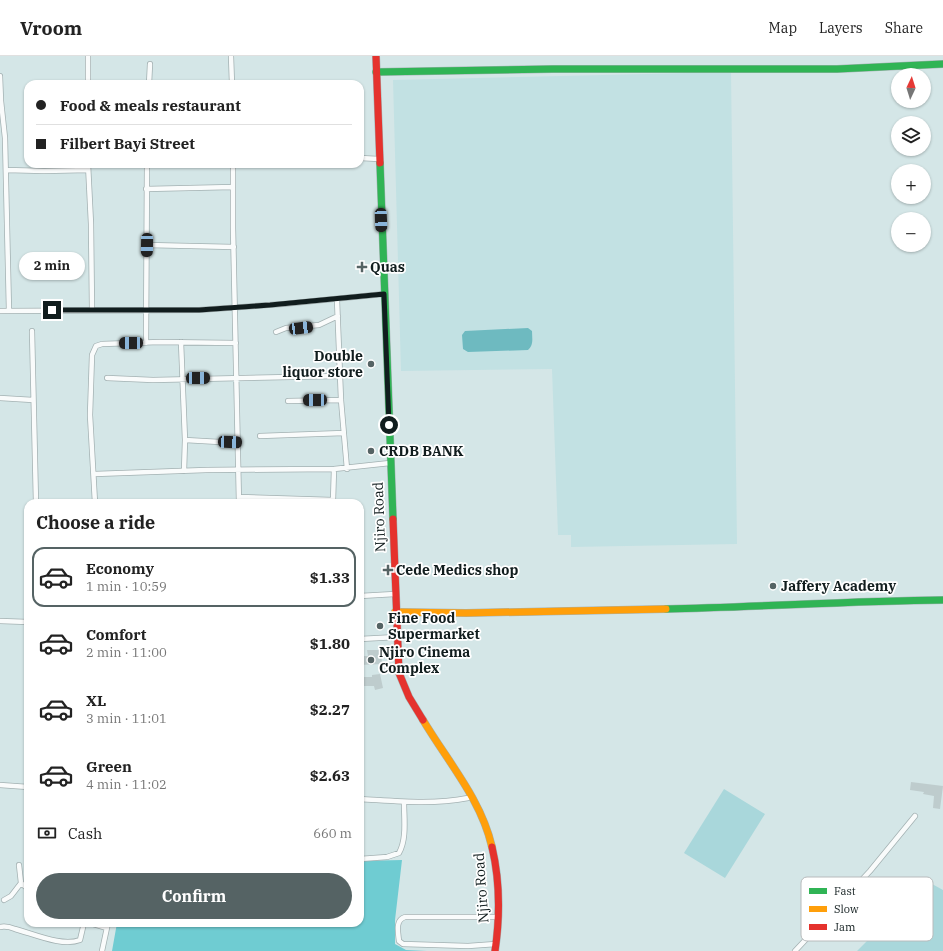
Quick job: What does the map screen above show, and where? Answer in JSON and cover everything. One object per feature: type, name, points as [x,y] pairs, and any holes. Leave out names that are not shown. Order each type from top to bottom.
[{"type":"street","points":[[88,56],[88,80]]},
{"type":"street","points":[[231,56],[232,80]]},
{"type":"street","name":"Njiro Road","points":[[376,56],[398,673],[403,686],[434,739],[471,796],[483,819],[492,849],[497,888],[498,917],[495,948]]},
{"type":"street","points":[[150,64],[150,80]]},
{"type":"street","points":[[376,72],[553,69],[836,69],[943,64]]},
{"type":"street","points":[[0,76],[0,101],[5,138],[9,311]]},
{"type":"street","points":[[364,158],[379,159]]},
{"type":"street","points":[[146,342],[147,168]]},
{"type":"street","points":[[233,168],[239,497],[258,499]]},
{"type":"street","points":[[6,170],[44,172],[88,170],[91,224],[92,309]]},
{"type":"street","points":[[146,189],[233,187]]},
{"type":"street","points":[[147,245],[234,247]]},
{"type":"street","points":[[0,310],[146,310],[236,308],[337,300],[384,294]]},
{"type":"street","points":[[337,300],[341,400],[347,469]]},
{"type":"street","points":[[276,332],[286,328],[319,325],[338,316]]},
{"type":"street","points":[[32,331],[36,499]]},
{"type":"street","points":[[95,499],[95,474],[90,415],[94,349],[96,346],[102,344],[146,342],[236,343]]},
{"type":"street","points":[[181,342],[185,440],[184,471]]},
{"type":"street","points":[[107,378],[153,380],[340,376]]},
{"type":"street","points":[[0,398],[33,400]]},
{"type":"street","points":[[288,401],[341,400]]},
{"type":"street","points":[[260,436],[344,433]]},
{"type":"street","points":[[185,440],[238,443]]},
{"type":"street","points":[[95,474],[184,471],[347,469],[390,463]]},
{"type":"street","points":[[333,499],[334,469]]},
{"type":"street","points":[[364,596],[395,594]]},
{"type":"street","points":[[395,612],[466,613],[764,607],[868,601],[943,600]]},
{"type":"street","points":[[0,621],[24,622]]},
{"type":"street","points":[[364,639],[397,637]]},
{"type":"street","points":[[0,785],[24,787]]},
{"type":"street","points":[[364,799],[404,802],[442,802],[468,798],[471,796]]},
{"type":"street","points":[[364,858],[387,857],[399,853],[402,847],[403,839],[404,802]]},
{"type":"street","points":[[864,877],[915,816]]},
{"type":"street","points":[[19,865],[21,883],[24,886]]},
{"type":"street","points":[[4,900],[11,896],[21,883]]},
{"type":"street","points":[[495,948],[403,944],[399,940],[398,923],[400,919],[405,916],[498,917]]},
{"type":"street","points":[[0,927],[11,928],[59,941],[73,943],[80,940],[83,927]]},
{"type":"street","points":[[102,951],[108,927]]},
{"type":"street","points":[[795,951],[804,941]]},
{"type":"shaded area","points":[[731,72],[737,544],[571,547],[571,535],[558,535],[552,369],[401,371],[393,80]]},
{"type":"shaded area","points":[[528,328],[532,331],[532,344],[528,350],[468,352],[463,349],[462,335],[465,331]]},
{"type":"shaded area","points":[[724,789],[765,814],[725,878],[684,853]]},
{"type":"shaded area","points":[[402,860],[395,920],[395,944],[406,950],[427,951],[112,951],[116,927],[364,927],[364,861]]},
{"type":"shaded area","points":[[933,884],[943,890],[943,951],[857,951],[867,941],[933,941]]},
{"type":"building","name":"Njiro Cinema Complex","points":[[367,650],[381,650],[382,664],[364,665],[364,656],[368,656]]},
{"type":"building","name":"Njiro Cinema Complex","points":[[380,674],[383,688],[375,690],[374,686],[364,686],[364,677],[372,677],[372,675]]},
{"type":"building","points":[[911,782],[943,786],[940,809],[933,808],[934,796],[923,794],[924,792],[910,790]]},
{"type":"traffic: fast","points":[[376,72],[553,69],[837,69],[943,64]]},
{"type":"traffic: fast","points":[[380,163],[393,519]]},
{"type":"traffic: fast","points":[[666,609],[943,600]]},
{"type":"traffic: slow","points":[[395,612],[466,613],[666,609]]},
{"type":"traffic: slow","points":[[423,720],[472,797],[487,829],[492,847]]},
{"type":"traffic: jam","points":[[376,56],[380,163]]},
{"type":"traffic: jam","points":[[393,519],[399,673],[409,697],[423,720]]},
{"type":"traffic: jam","points":[[492,847],[498,886],[498,925],[495,951]]},
{"type":"place","name":"Quas","points":[[362,267]]},
{"type":"place","name":"Double liquor store","points":[[371,364]]},
{"type":"place","name":"CRDB BANK","points":[[371,451]]},
{"type":"place","name":"Cede Medics shop","points":[[388,570]]},
{"type":"place","name":"Jaffery Academy","points":[[773,586]]},
{"type":"place","name":"Fine Food Supermarket","points":[[380,626]]},
{"type":"place","name":"Njiro Cinema Complex","points":[[371,660]]},
{"type":"route","points":[[52,310],[199,310],[337,300],[384,294],[389,425]]}]
